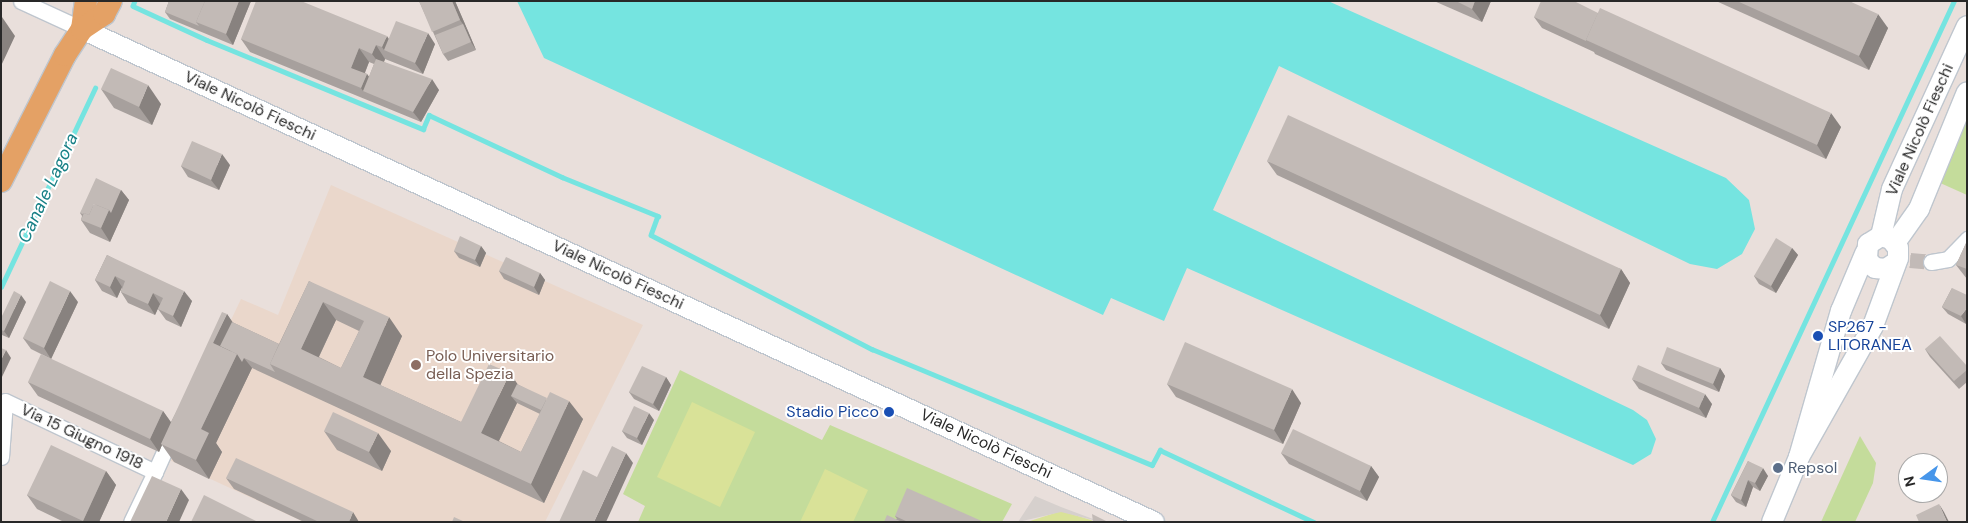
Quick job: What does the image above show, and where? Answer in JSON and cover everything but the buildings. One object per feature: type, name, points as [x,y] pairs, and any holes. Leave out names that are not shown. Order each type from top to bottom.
[{"type":"main road","points":[[1,181],[37,104],[82,29],[86,1]]},
{"type":"main road","points":[[82,29],[104,14],[111,1]]},
{"type":"main road","name":"Viale Nicolò Fieschi","points":[[1799,457],[1873,326],[1896,252],[1892,189],[1967,26]]},
{"type":"main road","name":"Viale Nicolò Fieschi","points":[[82,29],[1154,522]]},
{"type":"main road","points":[[1866,254],[1875,268],[1886,269],[1919,210],[1967,92]]},
{"type":"main road","name":"Viale Nicolò Fieschi","points":[[1772,522],[1799,457],[1839,320],[1871,240],[1896,252]]},
{"type":"street","points":[[22,1],[82,29]]},
{"type":"street","points":[[1931,262],[1948,259],[1967,239]]},
{"type":"street","name":"Via 15 Giugno 1918","points":[[1,457],[5,401],[155,472]]},
{"type":"street","name":"Via 15 Giugno 1918","points":[[130,522],[180,418]]},
{"type":"shaded area","name":"Polo Universitario della Spezia","points":[[331,185],[643,325],[545,522],[304,522],[165,458],[241,299],[278,315]]},
{"type":"shaded area","points":[[1035,496],[1101,522],[1061,512],[1018,522]]},
{"type":"green space","points":[[1967,121],[1967,195],[1938,182]]},
{"type":"green space","points":[[680,370],[822,440],[830,425],[1012,504],[1002,522],[638,522],[645,506],[623,494]]},
{"type":"green space","points":[[692,402],[755,432],[720,507],[657,477]]},
{"type":"green space","points":[[1860,436],[1876,463],[1873,483],[1855,522],[1821,522]]},
{"type":"green space","points":[[825,469],[868,490],[853,522],[800,522]]},
{"type":"green space","points":[[1061,511],[1095,522],[1027,522]]},
{"type":"water","points":[[517,1],[1328,1],[1726,178],[1749,200],[1755,229],[1742,254],[1717,269],[1690,264],[1279,66],[1213,210],[1633,410],[1647,420],[1656,439],[1651,454],[1633,465],[1187,268],[1164,321],[1111,298],[1103,315],[544,58]]},
{"type":"waterway","points":[[135,1],[133,6],[207,40],[423,129],[429,115],[562,177],[658,216],[651,235],[872,349],[1152,465],[1160,450],[1314,522]]},
{"type":"waterway","points":[[1712,522],[1954,1]]},
{"type":"waterway","name":"Canale Lagora","points":[[1,287],[95,88]]},
{"type":"tunnel","points":[[1910,260],[1931,262]]},
{"type":"place","name":"SP267 - LITORANEA","points":[[1818,336]]},
{"type":"place","name":"Polo Universitario della Spezia","points":[[416,365]]},
{"type":"place","name":"Stadio Picco","points":[[889,412]]},
{"type":"place","name":"Repsol","points":[[1778,468]]}]
